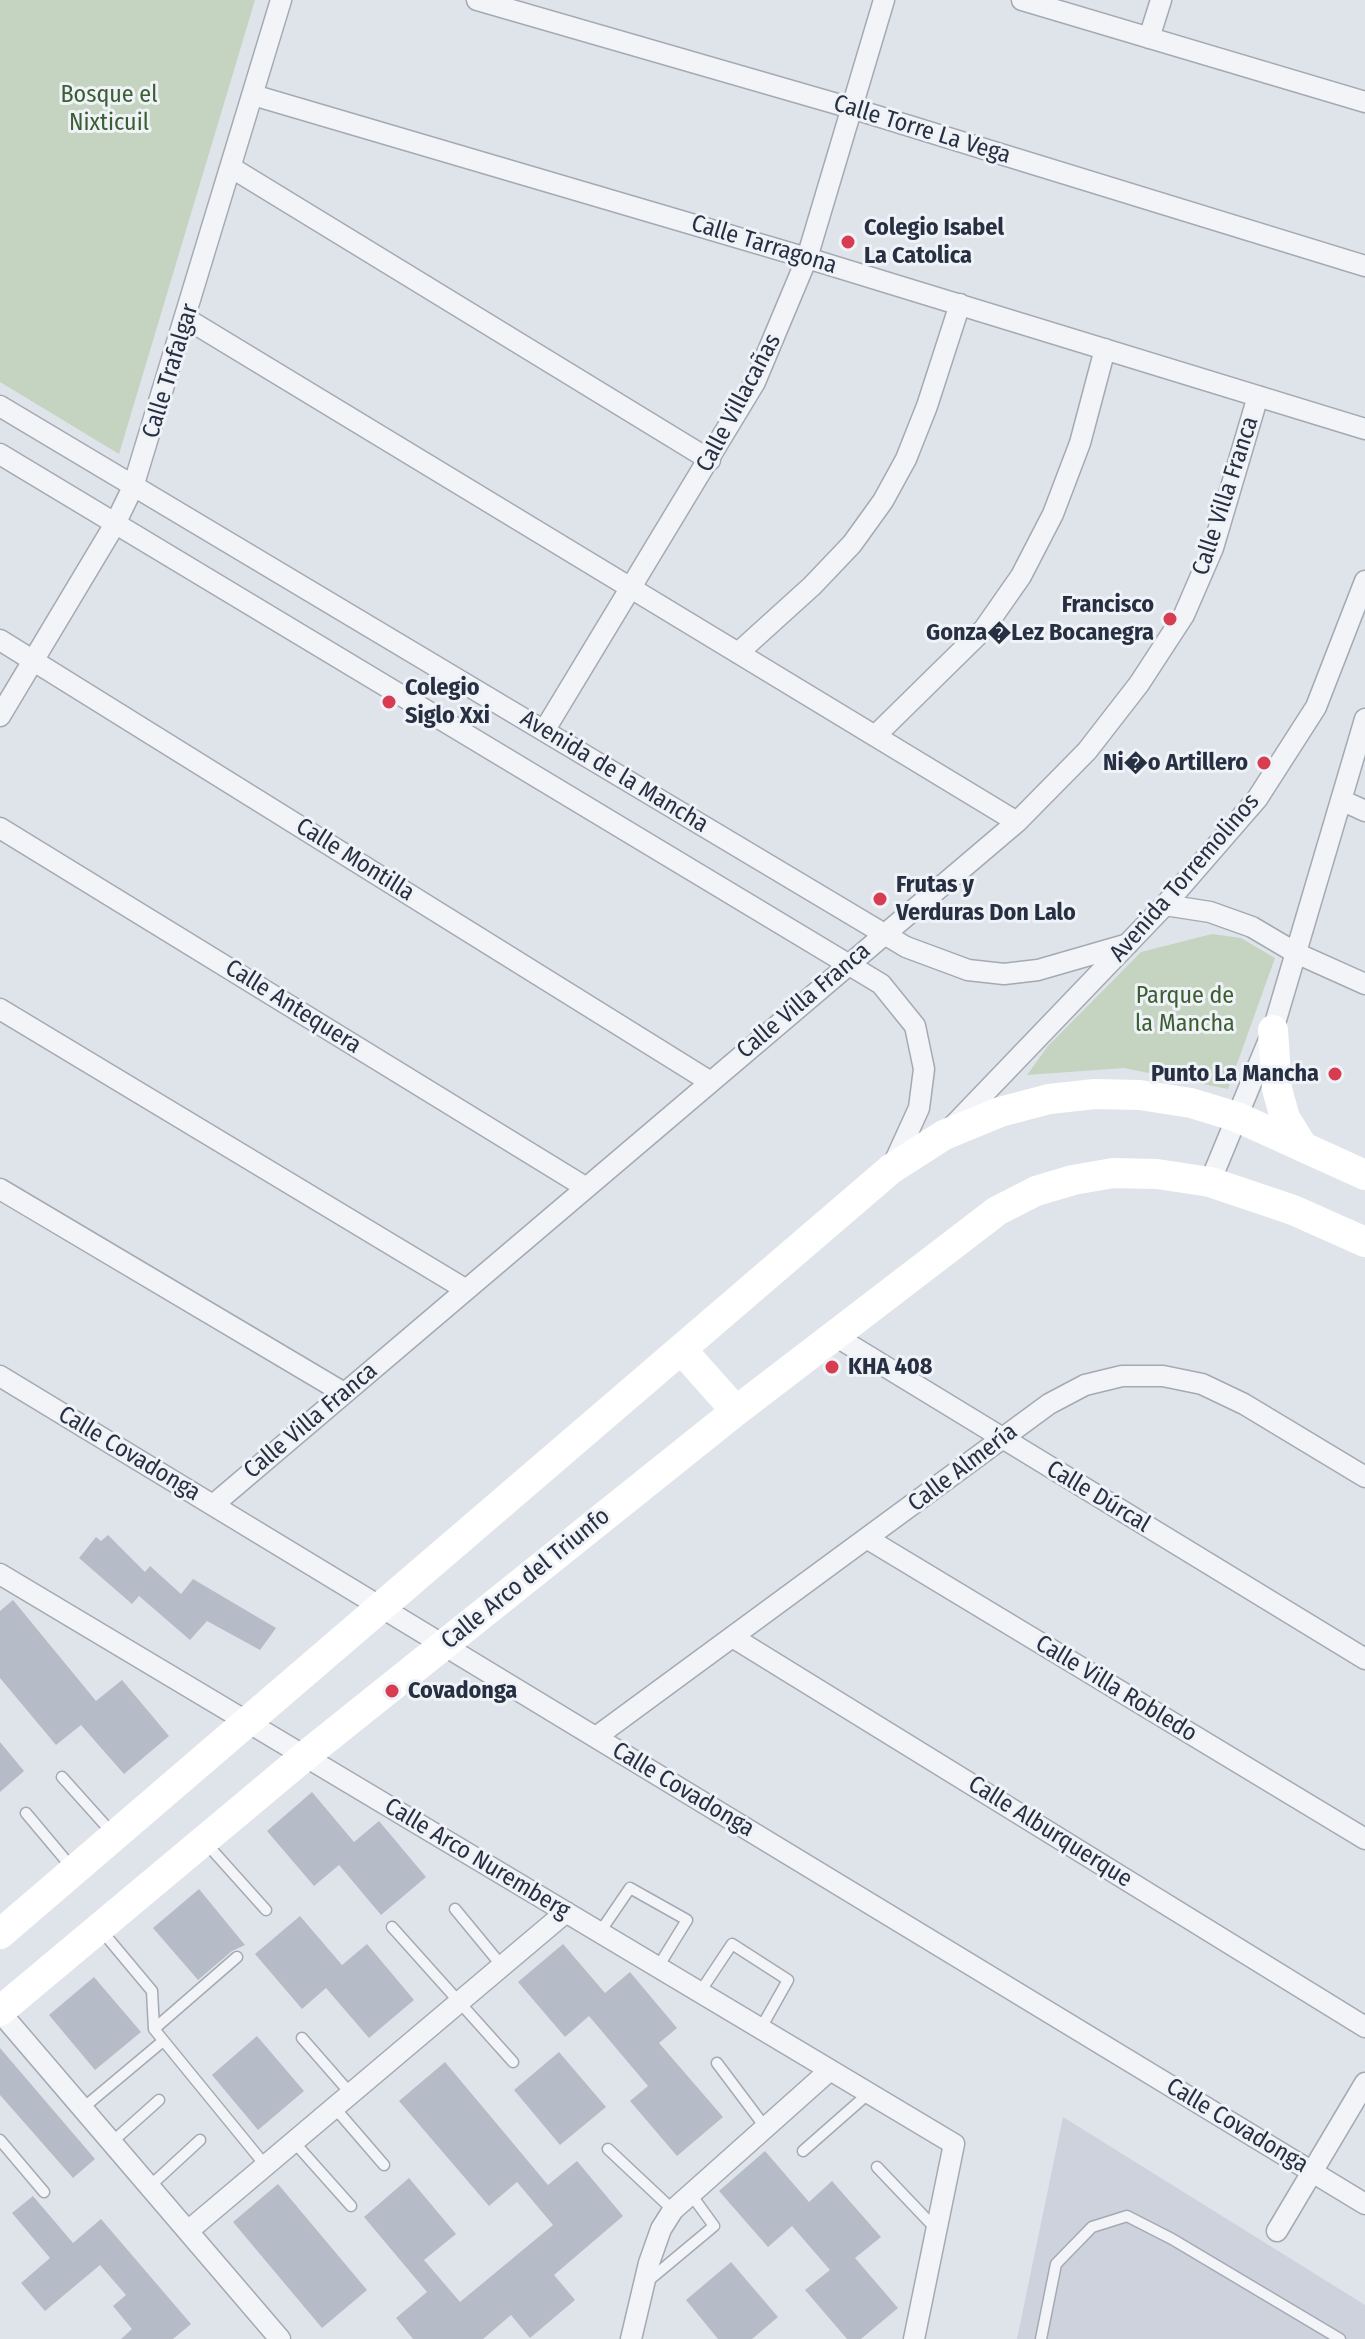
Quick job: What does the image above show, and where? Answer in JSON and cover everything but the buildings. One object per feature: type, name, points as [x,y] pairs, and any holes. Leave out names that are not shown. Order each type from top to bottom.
[{"type":"street","name":"Calle Trafalgar","points":[[0,716],[115,524],[133,487],[187,319],[281,0]]},
{"type":"street","name":"Calle Torre La Vega","points":[[477,0],[851,108],[1365,266]]},
{"type":"street","name":"Calle Villacañas","points":[[544,731],[755,382],[807,258],[884,0]]},
{"type":"street","points":[[1022,0],[1365,102]]},
{"type":"street","points":[[1149,38],[1161,0]]},
{"type":"street","name":"Calle Tarragona","points":[[253,95],[807,258],[1365,429]]},
{"type":"street","points":[[232,168],[710,460]]},
{"type":"street","points":[[738,653],[852,544],[883,501],[906,459],[927,406],[960,304]]},
{"type":"street","points":[[187,319],[1017,822]]},
{"type":"street","points":[[875,736],[984,629],[1021,576],[1053,514],[1080,443],[1105,349]]},
{"type":"street","name":"Calle Villa Franca","points":[[213,1505],[1017,822],[1087,751],[1139,684],[1184,615],[1213,548],[1258,396]]},
{"type":"street","name":"Avenida de la Mancha","points":[[0,406],[931,959],[968,970],[1004,974],[1038,970],[1128,944]]},
{"type":"street","name":"Avenida de la Mancha","points":[[0,454],[881,984],[915,1026],[924,1069],[919,1108],[891,1169]]},
{"type":"street","name":"Avenida Torremolinos","points":[[944,1135],[1165,905],[1257,799],[1316,707],[1365,581]]},
{"type":"street","name":"Calle Montilla","points":[[0,640],[709,1081]]},
{"type":"street","points":[[1365,719],[1273,1030],[1210,1182],[1293,1210],[1365,1242]]},
{"type":"street","points":[[1341,800],[1365,811]]},
{"type":"street","name":"Calle Antequera","points":[[0,828],[585,1187]]},
{"type":"street","points":[[1165,905],[1210,912],[1252,927],[1296,953],[1365,984]]},
{"type":"street","points":[[0,1009],[465,1289]]},
{"type":"street","points":[[1273,1030],[1277,1089],[1285,1118],[1303,1147]]},
{"type":"street","points":[[0,1934],[891,1169],[944,1135],[1000,1112],[1049,1099],[1095,1094],[1140,1095],[1178,1101],[1237,1117],[1365,1175]]},
{"type":"street","name":"Calle Arco del Triunfo","points":[[0,2011],[305,1756],[832,1334],[997,1211],[1036,1191],[1073,1180],[1128,1173],[1210,1182]]},
{"type":"street","points":[[0,1189],[344,1393]]},
{"type":"street","name":"Calle Dúrcal","points":[[832,1334],[1365,1659]]},
{"type":"street","points":[[681,1349],[736,1411]]},
{"type":"street","name":"Calle Covadonga","points":[[0,1376],[1365,2204]]},
{"type":"street","name":"Calle Almería","points":[[596,1737],[1049,1404],[1085,1385],[1122,1376],[1163,1376],[1202,1384],[1244,1404],[1365,1477]]},
{"type":"street","name":"Calle Villa Robledo","points":[[868,1539],[1365,1839]]},
{"type":"street","name":"Calle Arco Nuremberg","points":[[3,1581],[305,1756],[954,2144],[937,2230]]},
{"type":"street","name":"Calle Alburquerque","points":[[734,1638],[1365,2027]]},
{"type":"street","points":[[188,2231],[566,1912]]},
{"type":"street","points":[[0,2011],[280,2339]]},
{"type":"street","points":[[631,2339],[643,2285],[661,2229],[673,2210],[830,2070]]},
{"type":"street","points":[[1277,2231],[1365,2083]]},
{"type":"street","points":[[914,2339],[937,2230]]},
{"type":"lane","points":[[62,1777],[115,1837]]},
{"type":"lane","points":[[26,1813],[74,1871]]},
{"type":"lane","points":[[203,1840],[266,1910]]},
{"type":"lane","points":[[600,1932],[630,1888],[687,1920],[658,1967]]},
{"type":"lane","points":[[455,1909],[502,1966]]},
{"type":"lane","points":[[392,1927],[513,2062]]},
{"type":"lane","points":[[99,1928],[152,1991],[154,2029],[265,2165]]},
{"type":"lane","points":[[700,1992],[732,1944],[788,1980],[761,2028]]},
{"type":"lane","points":[[154,2029],[237,1957]]},
{"type":"lane","points":[[302,2038],[351,2094]]},
{"type":"lane","points":[[83,2108],[163,2041]]},
{"type":"lane","points":[[717,2063],[765,2127]]},
{"type":"lane","points":[[803,2151],[869,2093]]},
{"type":"lane","points":[[112,2142],[159,2100]]},
{"type":"lane","points":[[334,2107],[384,2165]]},
{"type":"lane","points":[[0,2140],[44,2192]]},
{"type":"lane","points":[[150,2186],[200,2140]]},
{"type":"lane","points":[[294,2142],[351,2206]]},
{"type":"lane","points":[[608,2149],[673,2210]]},
{"type":"lane","points":[[877,2167],[937,2230]]},
{"type":"lane","points":[[643,2285],[714,2226],[690,2193]]},
{"type":"lane","points":[[1041,2339],[1056,2264],[1092,2227],[1127,2216],[1172,2239],[1340,2339]]},
{"type":"shaded area","points":[[1063,2117],[1365,2305],[1365,2339],[1017,2339]]},
{"type":"green space","name":"Bosque el Nixticuil","points":[[0,0],[255,0],[119,454],[0,382]]},
{"type":"green space","name":"Parque de la Mancha","points":[[1212,934],[1241,938],[1275,958],[1228,1089],[1124,1068],[1027,1075],[1048,1046],[1141,952]]},
{"type":"place","name":"Colegio Isabel La Catolica","points":[[848,242]]},
{"type":"place","name":"Francisco Gonza�Lez Bocanegra","points":[[1170,619]]},
{"type":"place","name":"Colegio Siglo Xxi","points":[[389,702]]},
{"type":"place","name":"Ni�o Artillero","points":[[1264,763]]},
{"type":"place","name":"Frutas y Verduras Don Lalo","points":[[880,899]]},
{"type":"place","name":"Punto La Mancha","points":[[1335,1074]]},
{"type":"place","name":"KHA 408","points":[[832,1367]]},
{"type":"place","name":"Covadonga","points":[[392,1691]]}]
